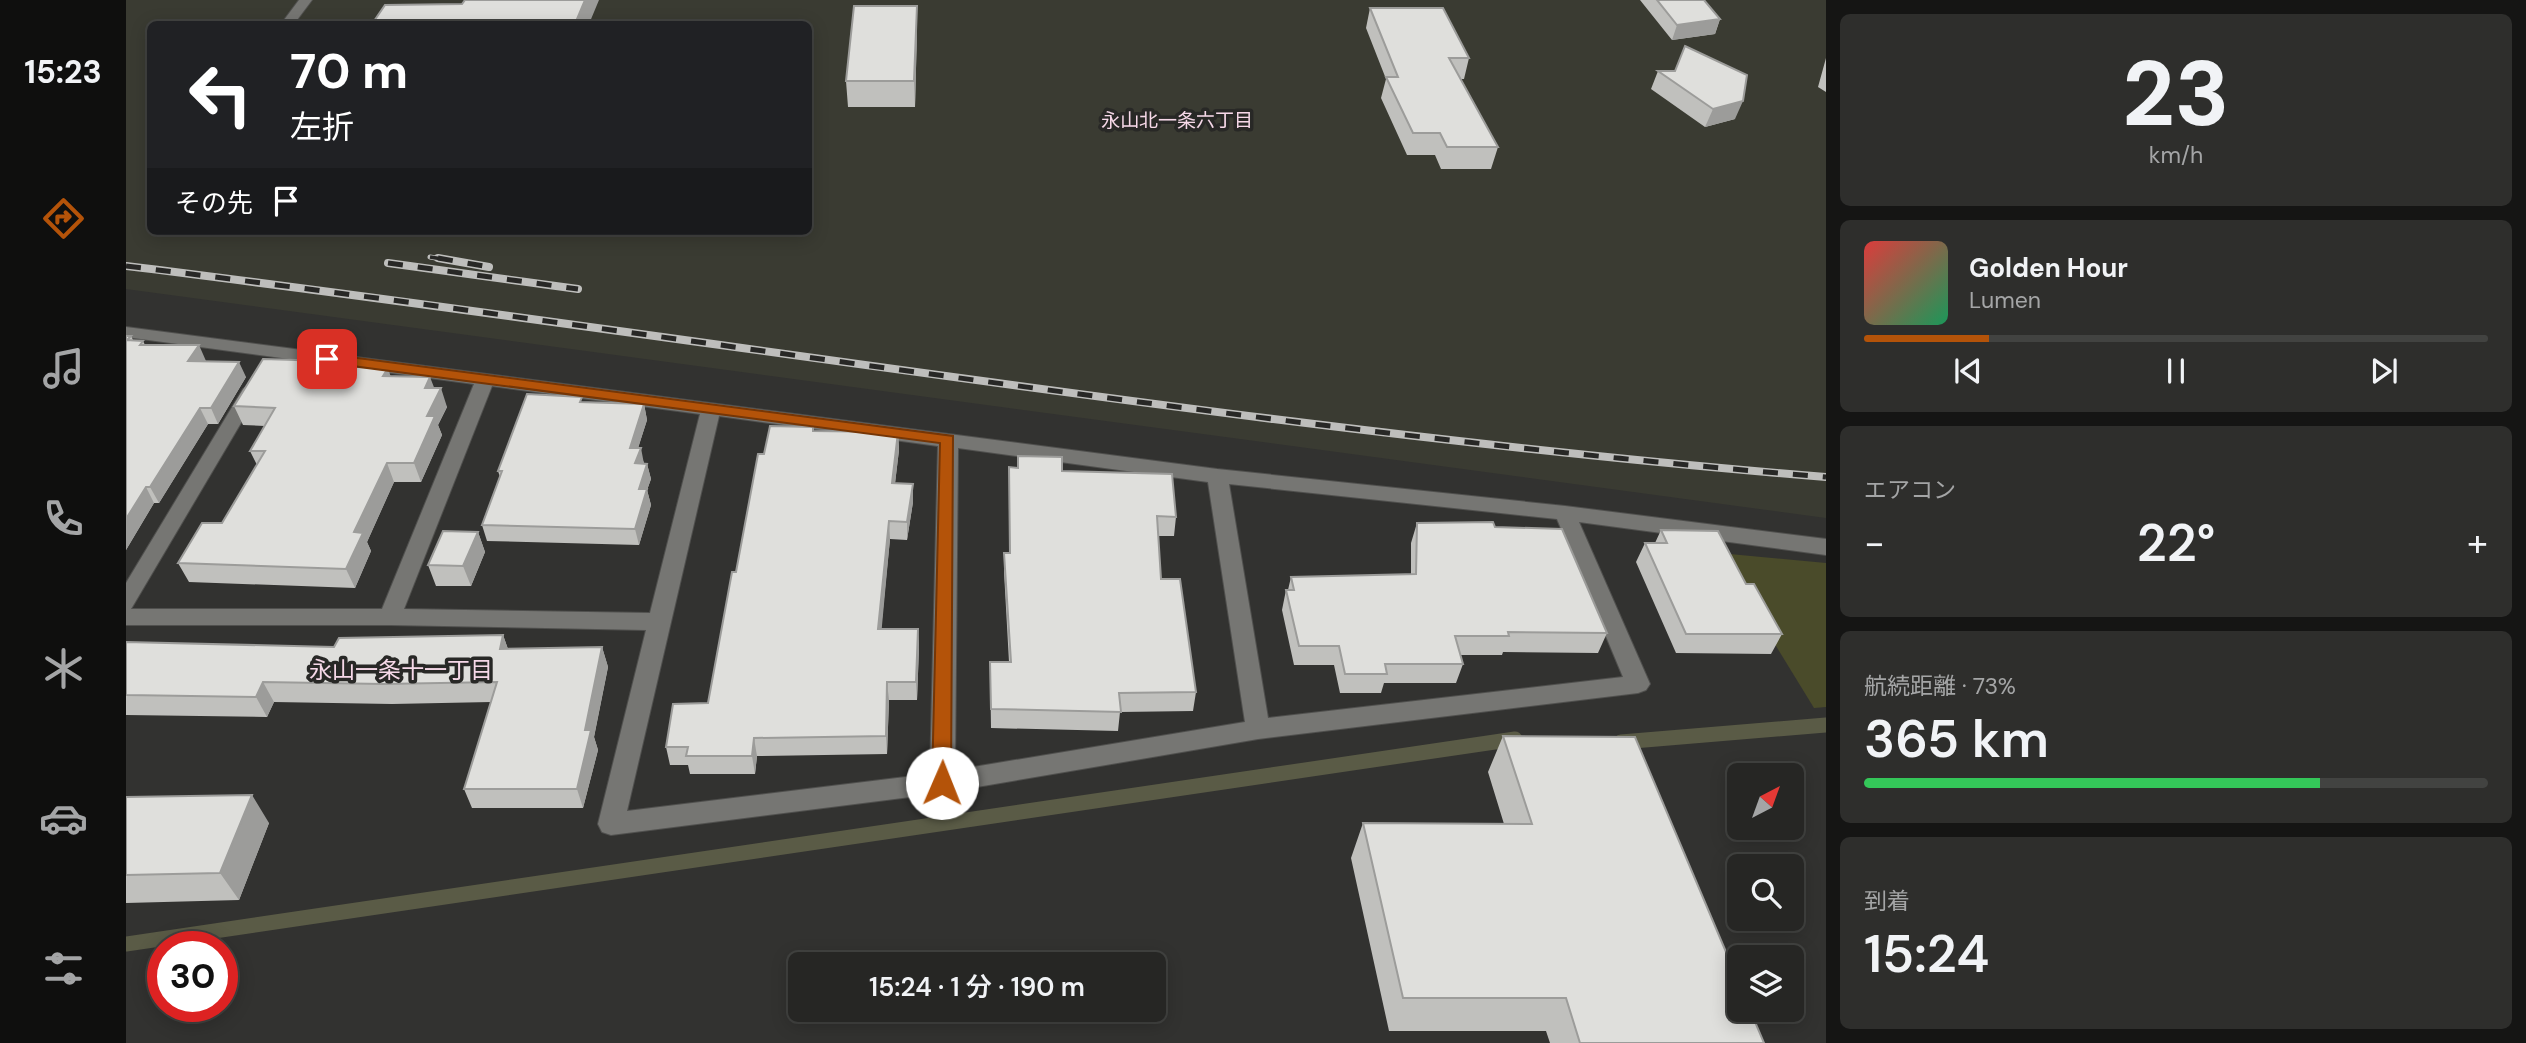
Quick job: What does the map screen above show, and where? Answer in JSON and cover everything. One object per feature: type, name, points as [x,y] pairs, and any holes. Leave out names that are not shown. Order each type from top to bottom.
[{"type":"street","points":[[289,21],[306,0]]},
{"type":"street","points":[[126,332],[1217,476],[1564,513],[1826,548]]},
{"type":"street","points":[[126,603],[274,351]]},
{"type":"street","points":[[390,617],[485,381]]},
{"type":"street","points":[[711,408],[611,824],[942,783],[1258,729],[1638,684],[1564,513]]},
{"type":"street","points":[[942,783],[948,439]]},
{"type":"street","points":[[1217,476],[1258,729]]},
{"type":"street","points":[[126,617],[390,617],[658,622]]},
{"type":"shaded area","points":[[126,0],[1826,0],[1826,518],[126,289]]},
{"type":"green space","points":[[1719,553],[1826,563],[1826,707],[1814,708]]},
{"type":"building","points":[[465,0],[585,0],[576,21],[374,21],[385,5],[462,4]]},
{"type":"building","points":[[1657,0],[1704,0],[1720,19],[1677,25]]},
{"type":"building","points":[[854,6],[917,6],[914,81],[846,81]]},
{"type":"building","points":[[1370,8],[1443,8],[1469,58],[1449,58],[1498,147],[1447,147],[1440,133],[1413,133],[1386,77],[1398,77]]},
{"type":"building","points":[[1685,46],[1747,75],[1743,101],[1713,109],[1658,71],[1675,71]]},
{"type":"building","points":[[126,336],[131,336],[127,340],[143,341],[140,345],[199,345],[188,361],[239,362],[211,408],[200,408],[150,487],[146,487],[126,519]]},
{"type":"building","points":[[263,359],[360,362],[358,367],[388,368],[383,376],[430,377],[425,388],[441,388],[427,416],[435,416],[414,463],[387,463],[354,532],[363,533],[346,569],[178,563],[202,523],[222,523],[265,451],[250,451],[275,408],[234,406]]},
{"type":"building","points":[[527,394],[582,397],[580,402],[644,404],[630,448],[641,448],[635,463],[647,464],[639,489],[647,489],[635,529],[482,525],[502,471],[498,471]]},
{"type":"building","points":[[770,426],[813,427],[813,431],[898,432],[892,483],[913,484],[907,522],[889,521],[878,629],[918,629],[916,682],[887,682],[886,736],[754,738],[752,756],[686,756],[688,747],[666,747],[673,704],[708,703],[732,572],[736,572],[758,454],[764,454]]},
{"type":"building","points":[[1018,456],[1062,457],[1062,471],[1172,474],[1176,517],[1157,516],[1161,579],[1180,579],[1196,692],[1119,693],[1121,712],[991,709],[990,662],[1011,662],[1004,553],[1010,553],[1009,467],[1018,468]]},
{"type":"building","points":[[1493,522],[1495,527],[1562,529],[1607,633],[1508,632],[1509,636],[1455,636],[1463,664],[1385,664],[1387,674],[1345,674],[1339,646],[1299,646],[1286,590],[1294,590],[1291,577],[1416,574],[1417,523]]},
{"type":"building","points":[[1661,530],[1718,531],[1746,584],[1754,584],[1782,634],[1686,634],[1645,543],[1667,543]]},
{"type":"building","points":[[443,531],[478,532],[463,566],[428,565]]},
{"type":"building","points":[[503,635],[500,649],[602,647],[585,730],[591,730],[577,789],[464,789],[497,682],[263,682],[256,697],[126,695],[126,642],[334,647],[339,638]]},
{"type":"building","points":[[1503,736],[1635,737],[1727,954],[1727,1022],[1755,1022],[1764,1043],[1580,1043],[1566,998],[1403,998],[1363,823],[1532,824]]},
{"type":"building","points":[[252,795],[220,873],[126,875],[126,797]]},
{"type":"waterway","points":[[1621,742],[1826,725]]},
{"type":"waterway","points":[[126,944],[1515,739]]},
{"type":"railway","points":[[430,257],[448,260]]},
{"type":"railway","points":[[438,258],[489,267]]},
{"type":"railway","points":[[388,263],[578,289]]},
{"type":"railway","points":[[126,266],[1188,408],[1613,458],[1826,477]]},
{"type":"district","name":"永山北一条六丁目","points":[[1177,120]]},
{"type":"district","name":"永山一条十一丁目","points":[[401,670]]},
{"type":"route","points":[[327,359],[948,439],[942,783]]}]
